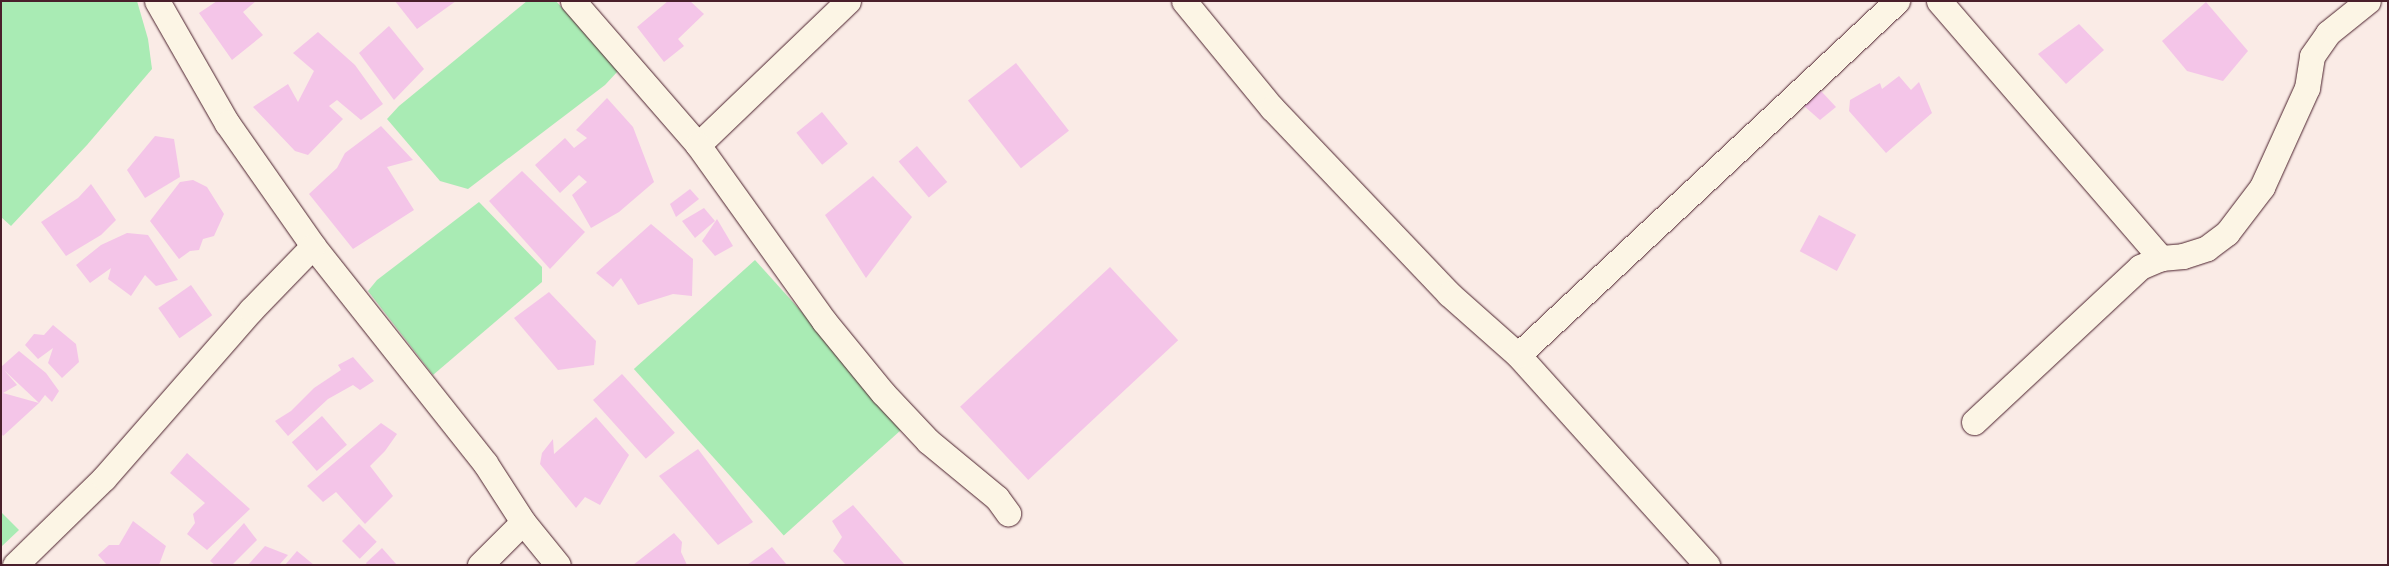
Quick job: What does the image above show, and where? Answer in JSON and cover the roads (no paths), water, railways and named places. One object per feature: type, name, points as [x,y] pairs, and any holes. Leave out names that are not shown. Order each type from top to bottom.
[{"type":"street","points":[[157,1],[227,123],[313,246],[485,463],[523,522],[558,565]]},
{"type":"street","points":[[573,1],[698,145],[824,322],[883,393],[928,441],[997,498],[1008,513]]},
{"type":"street","points":[[698,145],[848,1]]},
{"type":"street","points":[[1184,1],[1286,122],[1449,294],[1518,355],[1707,565]]},
{"type":"street","points":[[1518,355],[1896,1]]},
{"type":"street","points":[[1939,1],[2161,258]]},
{"type":"street","points":[[1974,422],[2140,267],[2161,258],[2182,256],[2207,248],[2227,233],[2262,187],[2307,88],[2312,56],[2328,32],[2368,1]]},
{"type":"street","points":[[15,565],[104,478],[251,310],[313,246]]},
{"type":"street","points":[[480,565],[523,522]]}]
